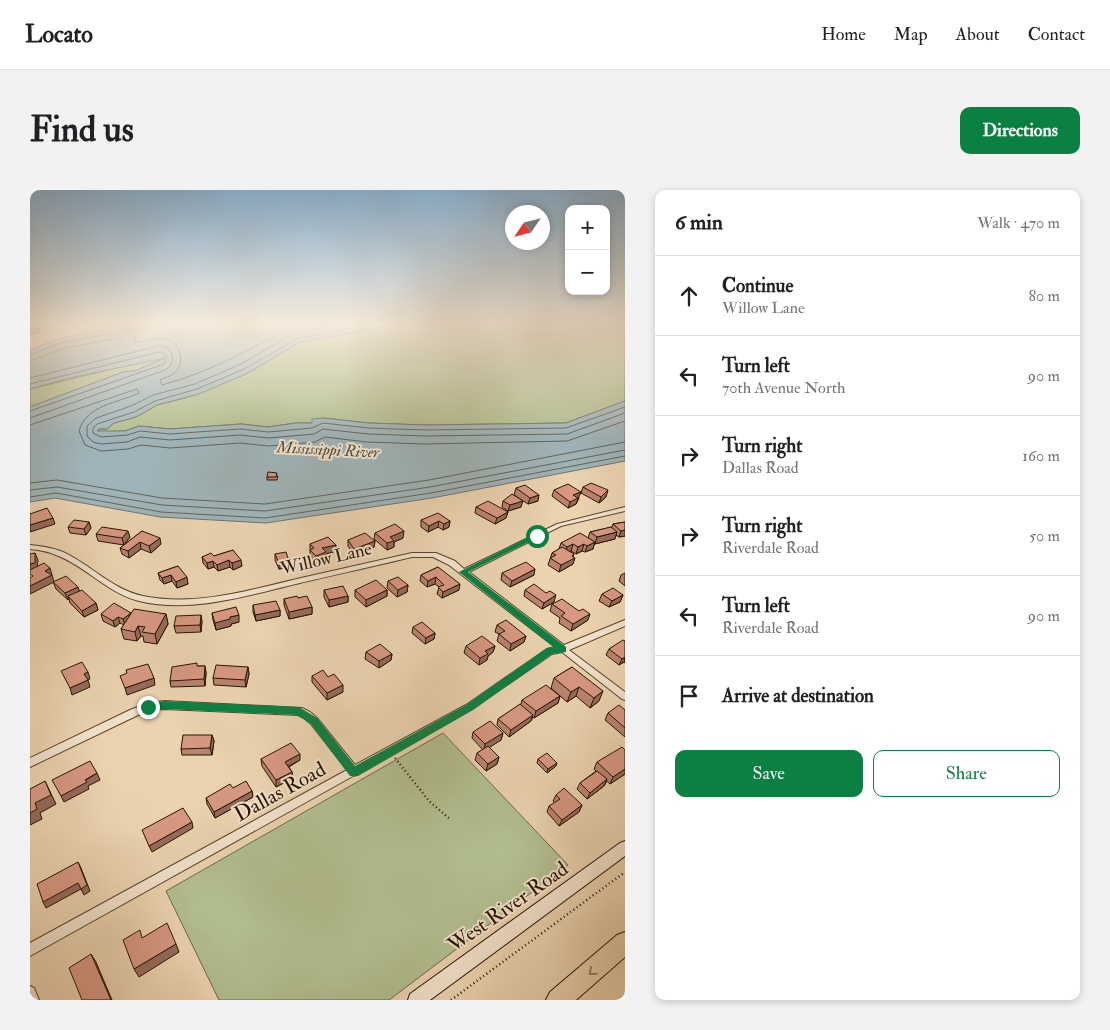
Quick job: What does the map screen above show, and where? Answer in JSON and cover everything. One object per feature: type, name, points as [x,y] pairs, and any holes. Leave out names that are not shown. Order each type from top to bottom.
[{"type":"highway","points":[[558,1000],[625,943]]},
{"type":"street","points":[[463,572],[560,525],[625,509]]},
{"type":"street","name":"Willow Lane","points":[[30,547],[43,547],[64,554],[123,592],[139,598],[177,603],[218,599],[418,555],[434,556],[444,559],[463,572],[625,697]]},
{"type":"street","name":"Dallas Road","points":[[30,950],[469,708],[550,651],[563,649],[625,623]]},
{"type":"street","points":[[30,763],[133,713],[148,707],[165,705],[299,711],[314,721],[354,772]]},
{"type":"street","name":"West River Road","points":[[416,1000],[625,848]]},
{"type":"street","points":[[30,992],[32,1000]]},
{"type":"path","points":[[391,752],[429,801],[450,819]]},
{"type":"path","points":[[451,1000],[623,873],[625,878]]},
{"type":"green space","points":[[140,362],[156,362],[135,371],[123,372],[30,407],[30,389]]},
{"type":"green space","points":[[267,362],[625,362],[625,401],[566,423],[426,425],[369,423],[323,418],[312,423],[268,427],[241,424],[170,429],[139,426],[125,431],[97,432],[99,429],[107,429],[114,423],[136,417],[157,405],[185,398],[246,374]]},
{"type":"green space","points":[[443,733],[568,865],[389,1000],[219,1000],[166,891]]},
{"type":"water","points":[[30,362],[147,362],[69,378],[30,389]]},
{"type":"water","name":"Mississippi River","points":[[156,362],[267,362],[246,374],[199,394],[157,405],[136,417],[114,423],[107,429],[99,429],[97,431],[125,431],[139,426],[170,429],[241,424],[268,427],[312,423],[312,419],[323,418],[369,423],[426,425],[566,423],[625,401],[625,461],[432,498],[266,523],[160,517],[55,498],[30,502],[30,407],[123,372],[135,371]]},
{"type":"building","points":[[268,472],[277,473],[276,477],[267,477]]},
{"type":"building","points":[[591,483],[608,490],[601,497],[583,487]]},
{"type":"building","points":[[568,484],[581,492],[573,495],[578,498],[570,502],[554,490]]},
{"type":"building","points":[[525,485],[539,495],[530,498],[516,488]]},
{"type":"building","points":[[512,494],[523,501],[510,505],[503,501]]},
{"type":"building","points":[[488,501],[508,512],[497,518],[476,507]]},
{"type":"building","points":[[47,508],[53,518],[30,525],[30,514]]},
{"type":"building","points":[[438,513],[450,521],[444,524],[439,521],[429,526],[421,520]]},
{"type":"building","points":[[74,520],[89,522],[84,529],[68,527]]},
{"type":"building","points":[[625,522],[625,530],[621,531],[613,524]]},
{"type":"building","points":[[395,524],[404,531],[390,537],[394,541],[387,543],[375,533]]},
{"type":"building","points":[[102,527],[128,531],[122,538],[96,534]]},
{"type":"building","points":[[611,527],[617,532],[597,537],[590,532]]},
{"type":"building","points":[[142,531],[160,538],[149,546],[140,542],[128,551],[120,548]]},
{"type":"building","points":[[365,533],[375,541],[354,549],[348,540]]},
{"type":"building","points":[[580,533],[595,542],[587,546],[584,544],[578,547],[573,544],[567,547],[561,543]]},
{"type":"building","points":[[328,537],[336,545],[322,548],[326,552],[316,556],[310,550],[314,548],[310,544]]},
{"type":"building","points":[[562,547],[574,554],[572,556],[575,558],[561,565],[550,558],[556,555],[552,553]]},
{"type":"building","points":[[233,550],[241,560],[232,563],[229,560],[217,565],[213,561],[207,563],[202,557],[211,553],[214,556]]},
{"type":"building","points":[[286,552],[289,561],[279,563],[275,554]]},
{"type":"building","points":[[35,553],[35,563],[30,564],[30,554]]},
{"type":"building","points":[[526,562],[535,569],[512,581],[502,573]]},
{"type":"building","points":[[44,563],[50,568],[45,571],[52,575],[30,586],[30,578],[33,576],[30,574],[30,570]]},
{"type":"building","points":[[178,566],[187,577],[176,582],[171,575],[162,578],[158,573]]},
{"type":"building","points":[[438,567],[460,584],[443,592],[438,587],[444,585],[436,577],[428,581],[421,575]]},
{"type":"building","points":[[66,576],[78,587],[65,593],[53,582]]},
{"type":"building","points":[[398,577],[408,585],[398,590],[388,581]]},
{"type":"building","points":[[376,580],[387,590],[366,600],[355,590]]},
{"type":"building","points":[[534,584],[546,593],[550,591],[556,595],[544,603],[525,590]]},
{"type":"building","points":[[343,586],[348,596],[329,600],[324,590]]},
{"type":"building","points":[[613,588],[623,595],[612,601],[602,594]]},
{"type":"building","points":[[82,590],[96,603],[82,611],[68,596]]},
{"type":"building","points":[[297,596],[298,598],[307,596],[312,607],[289,612],[284,599]]},
{"type":"building","points":[[562,599],[579,611],[583,609],[590,614],[573,624],[561,616],[565,613],[552,604]]},
{"type":"building","points":[[276,601],[280,610],[255,615],[253,605]]},
{"type":"building","points":[[114,603],[131,613],[123,619],[118,617],[113,621],[101,614]]},
{"type":"building","points":[[236,607],[239,615],[215,623],[212,613]]},
{"type":"building","points":[[134,609],[166,614],[155,634],[142,632],[145,627],[138,626],[135,632],[121,629]]},
{"type":"building","points":[[201,615],[200,625],[174,626],[176,616]]},
{"type":"building","points":[[506,620],[526,636],[511,644],[499,634],[505,631],[497,625]]},
{"type":"building","points":[[422,622],[435,633],[426,638],[413,627]]},
{"type":"building","points":[[482,636],[495,646],[485,651],[488,654],[480,658],[466,646]]},
{"type":"building","points":[[623,640],[625,641],[625,657],[622,659],[609,649]]},
{"type":"building","points":[[380,644],[392,654],[379,661],[366,652]]},
{"type":"building","points":[[82,662],[88,672],[84,674],[88,680],[70,688],[61,671]]},
{"type":"building","points":[[197,663],[197,666],[205,666],[204,679],[170,681],[172,667]]},
{"type":"building","points":[[148,664],[154,678],[125,688],[120,676],[127,673],[126,670]]},
{"type":"building","points":[[216,665],[248,667],[245,680],[213,678]]},
{"type":"building","points":[[572,667],[603,691],[594,698],[579,687],[571,692],[554,678]]},
{"type":"building","points":[[323,670],[328,677],[334,674],[343,685],[327,693],[312,676]]},
{"type":"building","points":[[546,685],[560,696],[536,711],[522,700]]},
{"type":"building","points":[[520,704],[533,715],[511,730],[498,719]]},
{"type":"building","points":[[619,705],[625,710],[625,728],[608,713]]},
{"type":"building","points":[[490,721],[503,733],[485,744],[473,732]]},
{"type":"building","points":[[183,735],[212,735],[210,748],[181,749]]},
{"type":"building","points":[[291,743],[300,754],[285,762],[292,772],[276,780],[261,759]]},
{"type":"building","points":[[488,746],[499,757],[488,764],[477,753]]},
{"type":"building","points":[[622,747],[625,750],[625,769],[613,777],[597,762]]},
{"type":"building","points":[[547,753],[557,763],[548,769],[538,759]]},
{"type":"building","points":[[90,761],[97,773],[85,780],[87,782],[61,796],[52,780]]},
{"type":"building","points":[[597,771],[607,779],[590,793],[580,783]]},
{"type":"building","points":[[45,781],[51,795],[35,803],[37,809],[30,813],[30,789]]},
{"type":"building","points":[[246,781],[252,791],[214,812],[206,798],[230,784],[233,788]]},
{"type":"building","points":[[564,788],[582,805],[562,820],[549,806],[560,799],[556,795]]},
{"type":"building","points":[[183,808],[192,822],[149,846],[142,830]]},
{"type":"building","points":[[78,862],[87,885],[81,889],[78,883],[43,902],[37,884]]},
{"type":"building","points":[[167,923],[176,944],[134,969],[123,940],[140,930],[142,938]]},
{"type":"building","points":[[91,954],[111,1000],[82,1000],[69,968]]},
{"type":"route","points":[[148,707],[165,705],[290,709],[299,711],[314,721],[354,772],[469,708],[550,651],[563,649],[463,572],[537,536]]}]
